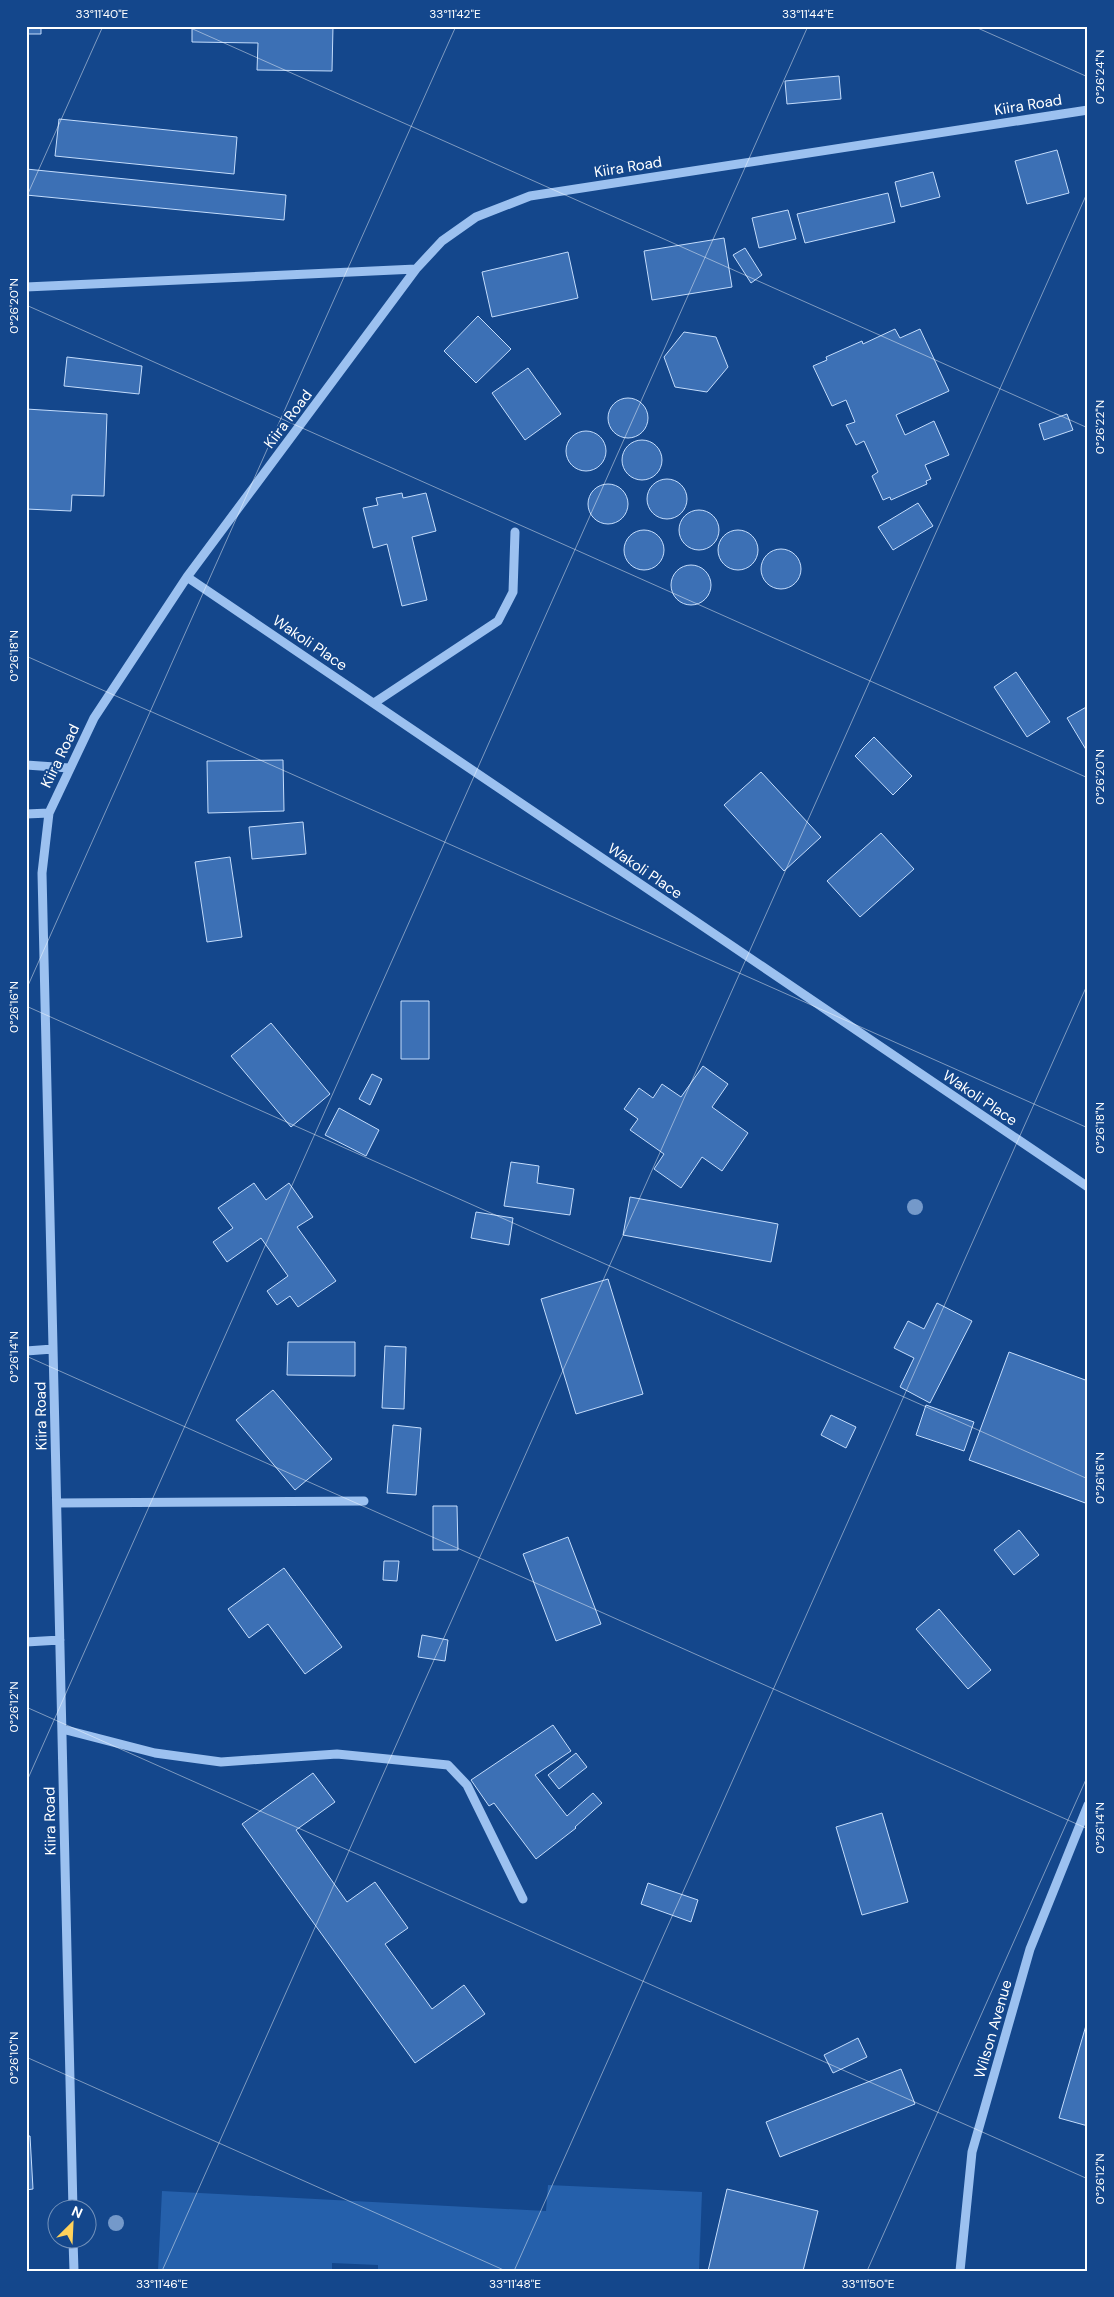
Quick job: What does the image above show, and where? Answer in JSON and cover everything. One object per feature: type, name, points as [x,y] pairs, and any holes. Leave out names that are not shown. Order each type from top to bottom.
[{"type":"street","name":"Kiira Road","points":[[73,2200],[42,873],[48,814],[69,768],[94,718],[187,577],[416,269],[442,242],[476,217],[530,196],[1088,110]]},
{"type":"street","points":[[26,287],[416,269]]},
{"type":"street","points":[[374,704],[498,620],[513,592],[515,532]]},
{"type":"street","name":"Wakoli Place","points":[[187,577],[1088,1187]]},
{"type":"street","points":[[26,765],[69,768]]},
{"type":"street","points":[[26,814],[48,814]]},
{"type":"street","points":[[26,1351],[53,1349]]},
{"type":"street","points":[[57,1502],[364,1501]]},
{"type":"street","points":[[26,1642],[60,1640]]},
{"type":"street","points":[[62,1729],[155,1753],[221,1762],[337,1754],[448,1765],[467,1785],[523,1899]]},
{"type":"street","name":"Wilson Avenue","points":[[960,2271],[972,2152],[1030,1949],[1088,1805]]},
{"type":"street","points":[[73,2250],[74,2271]]},
{"type":"shaded area","points":[[548,2185],[702,2192],[699,2271],[378,2271],[378,2265],[332,2263],[332,2271],[158,2271],[162,2191],[546,2211]]},
{"type":"building","points":[[26,26],[41,26],[41,34],[26,34]]},
{"type":"building","points":[[192,26],[333,26],[332,71],[257,70],[258,43],[192,42]]},
{"type":"building","points":[[839,76],[841,99],[787,104],[785,81]]},
{"type":"building","points":[[59,119],[237,137],[234,174],[55,156]]},
{"type":"building","points":[[1057,150],[1069,193],[1027,204],[1015,161]]},
{"type":"building","points":[[26,169],[286,195],[284,220],[26,195]]},
{"type":"building","points":[[933,172],[940,197],[901,207],[895,182]]},
{"type":"building","points":[[888,193],[895,222],[805,243],[797,214]]},
{"type":"building","points":[[788,210],[796,239],[759,248],[752,218]]},
{"type":"building","points":[[724,238],[732,287],[652,300],[644,251]]},
{"type":"building","points":[[745,248],[762,275],[751,283],[733,255]]},
{"type":"building","points":[[568,252],[578,298],[492,317],[482,272]]},
{"type":"building","points":[[478,316],[511,349],[476,383],[444,351]]},
{"type":"building","points":[[895,329],[900,338],[920,329],[949,391],[896,415],[905,435],[934,421],[949,455],[925,465],[931,479],[926,481],[927,484],[891,500],[890,497],[883,500],[872,476],[878,472],[864,441],[856,445],[846,425],[855,422],[846,400],[832,406],[813,366],[827,360],[826,357],[862,341],[863,344]]},
{"type":"building","points":[[684,332],[716,337],[728,367],[707,392],[675,387],[664,357]]},
{"type":"building","points":[[67,357],[142,366],[139,394],[64,386]]},
{"type":"building","points":[[528,368],[561,414],[525,440],[492,393]]},
{"type":"building","points":[[624,398],[632,398],[639,401],[645,407],[648,418],[645,429],[639,435],[632,438],[624,438],[617,435],[611,429],[608,422],[608,414],[611,407],[617,401]]},
{"type":"building","points":[[26,409],[107,414],[104,496],[72,495],[71,511],[26,509]]},
{"type":"building","points":[[1067,414],[1073,430],[1044,440],[1039,424]]},
{"type":"building","points":[[582,431],[590,431],[597,434],[603,440],[606,451],[603,462],[597,468],[590,471],[582,471],[575,468],[569,462],[566,455],[566,447],[569,440],[575,434]]},
{"type":"building","points":[[642,440],[653,443],[659,449],[662,460],[659,471],[653,477],[642,480],[631,477],[625,471],[622,460],[625,449],[631,443]]},
{"type":"building","points":[[663,479],[671,479],[678,482],[684,488],[687,499],[684,510],[678,516],[671,519],[663,519],[656,516],[650,510],[647,503],[647,495],[650,488],[656,482]]},
{"type":"building","points":[[608,484],[619,487],[625,493],[628,504],[625,515],[619,521],[608,524],[597,521],[591,515],[588,504],[591,493],[597,487]]},
{"type":"building","points":[[402,493],[403,498],[426,493],[436,531],[412,537],[427,600],[402,606],[387,544],[373,548],[363,508],[378,505],[376,498]]},
{"type":"building","points":[[918,503],[933,526],[893,550],[878,527]]},
{"type":"building","points":[[699,510],[710,513],[716,519],[719,530],[716,541],[710,547],[699,550],[688,547],[682,541],[679,530],[682,519],[688,513]]},
{"type":"building","points":[[644,530],[655,533],[661,539],[664,550],[661,561],[655,567],[644,570],[633,567],[627,561],[624,550],[627,539],[633,533]]},
{"type":"building","points":[[734,530],[742,530],[749,533],[755,539],[758,550],[755,561],[749,567],[742,570],[734,570],[727,567],[721,561],[718,554],[718,546],[721,539],[727,533]]},
{"type":"building","points":[[777,549],[785,549],[792,552],[798,558],[801,569],[798,580],[792,586],[785,589],[777,589],[770,586],[764,580],[761,573],[761,565],[764,558],[770,552]]},
{"type":"building","points":[[687,565],[695,565],[702,568],[708,574],[711,585],[708,596],[702,602],[695,605],[687,605],[680,602],[674,596],[671,589],[671,581],[674,574],[680,568]]},
{"type":"building","points":[[1016,672],[1050,722],[1027,737],[994,687]]},
{"type":"building","points":[[1088,706],[1088,753],[1067,718]]},
{"type":"building","points":[[874,737],[912,776],[893,795],[855,756]]},
{"type":"building","points":[[283,760],[284,811],[208,813],[207,761]]},
{"type":"building","points":[[761,772],[821,837],[784,871],[724,805]]},
{"type":"building","points":[[303,822],[306,854],[252,859],[249,827]]},
{"type":"building","points":[[881,833],[914,869],[860,917],[827,881]]},
{"type":"building","points":[[230,857],[242,937],[207,942],[195,862]]},
{"type":"building","points":[[401,1001],[429,1001],[429,1059],[401,1059]]},
{"type":"building","points":[[271,1023],[330,1094],[291,1127],[231,1056]]},
{"type":"building","points":[[703,1066],[728,1084],[712,1107],[748,1133],[722,1171],[702,1157],[681,1188],[654,1169],[664,1154],[630,1130],[638,1119],[624,1109],[639,1088],[653,1098],[662,1084],[681,1097]]},
{"type":"building","points":[[372,1074],[382,1079],[370,1105],[359,1099]]},
{"type":"building","points":[[339,1108],[379,1130],[366,1156],[325,1135]]},
{"type":"building","points":[[511,1162],[539,1166],[537,1183],[574,1189],[570,1215],[504,1206]]},
{"type":"building","points":[[254,1183],[266,1200],[289,1183],[313,1217],[297,1227],[336,1281],[298,1307],[290,1296],[277,1305],[267,1291],[288,1276],[261,1238],[227,1262],[213,1242],[233,1228],[218,1208]]},
{"type":"building","points":[[630,1197],[778,1224],[771,1262],[623,1235]]},
{"type":"building","points":[[476,1212],[513,1218],[509,1245],[471,1238]]},
{"type":"building","points":[[608,1279],[643,1394],[576,1414],[541,1299]]},
{"type":"building","points":[[937,1303],[972,1321],[930,1403],[900,1387],[914,1358],[894,1348],[908,1321],[924,1329]]},
{"type":"building","points":[[288,1342],[355,1342],[355,1376],[287,1375]]},
{"type":"building","points":[[385,1346],[406,1347],[404,1409],[382,1408]]},
{"type":"building","points":[[1009,1352],[1088,1381],[1088,1504],[969,1460]]},
{"type":"building","points":[[273,1390],[332,1459],[295,1490],[236,1420]]},
{"type":"building","points":[[926,1405],[974,1422],[964,1451],[916,1435]]},
{"type":"building","points":[[831,1415],[856,1427],[846,1448],[821,1435]]},
{"type":"building","points":[[393,1425],[421,1428],[416,1495],[387,1493]]},
{"type":"building","points":[[433,1506],[457,1506],[458,1550],[433,1550]]},
{"type":"building","points":[[1019,1530],[1039,1555],[1014,1575],[994,1550]]},
{"type":"building","points":[[568,1537],[601,1624],[556,1641],[523,1554]]},
{"type":"building","points":[[384,1561],[399,1561],[397,1581],[383,1580]]},
{"type":"building","points":[[284,1568],[342,1647],[305,1674],[268,1624],[249,1638],[228,1609]]},
{"type":"building","points":[[939,1609],[991,1670],[968,1689],[916,1629]]},
{"type":"building","points":[[422,1635],[448,1640],[445,1661],[418,1657]]},
{"type":"building","points":[[553,1725],[571,1751],[535,1775],[567,1816],[593,1793],[602,1803],[576,1828],[536,1859],[494,1803],[489,1806],[471,1780]]},
{"type":"building","points":[[576,1753],[587,1767],[559,1789],[548,1775]]},
{"type":"building","points":[[313,1773],[335,1802],[296,1830],[347,1902],[375,1882],[408,1928],[385,1944],[432,2009],[464,1985],[485,2014],[415,2063],[242,1824]]},
{"type":"building","points":[[882,1813],[908,1902],[862,1915],[836,1827]]},
{"type":"building","points":[[648,1883],[698,1900],[691,1922],[641,1904]]},
{"type":"building","points":[[1088,2022],[1088,2126],[1059,2118]]},
{"type":"building","points":[[858,2038],[867,2057],[833,2073],[824,2055]]},
{"type":"building","points":[[901,2069],[915,2104],[780,2157],[766,2122]]},
{"type":"building","points":[[26,2136],[30,2136],[33,2189],[26,2190]]},
{"type":"building","points":[[727,2189],[818,2211],[803,2271],[708,2271]]}]
